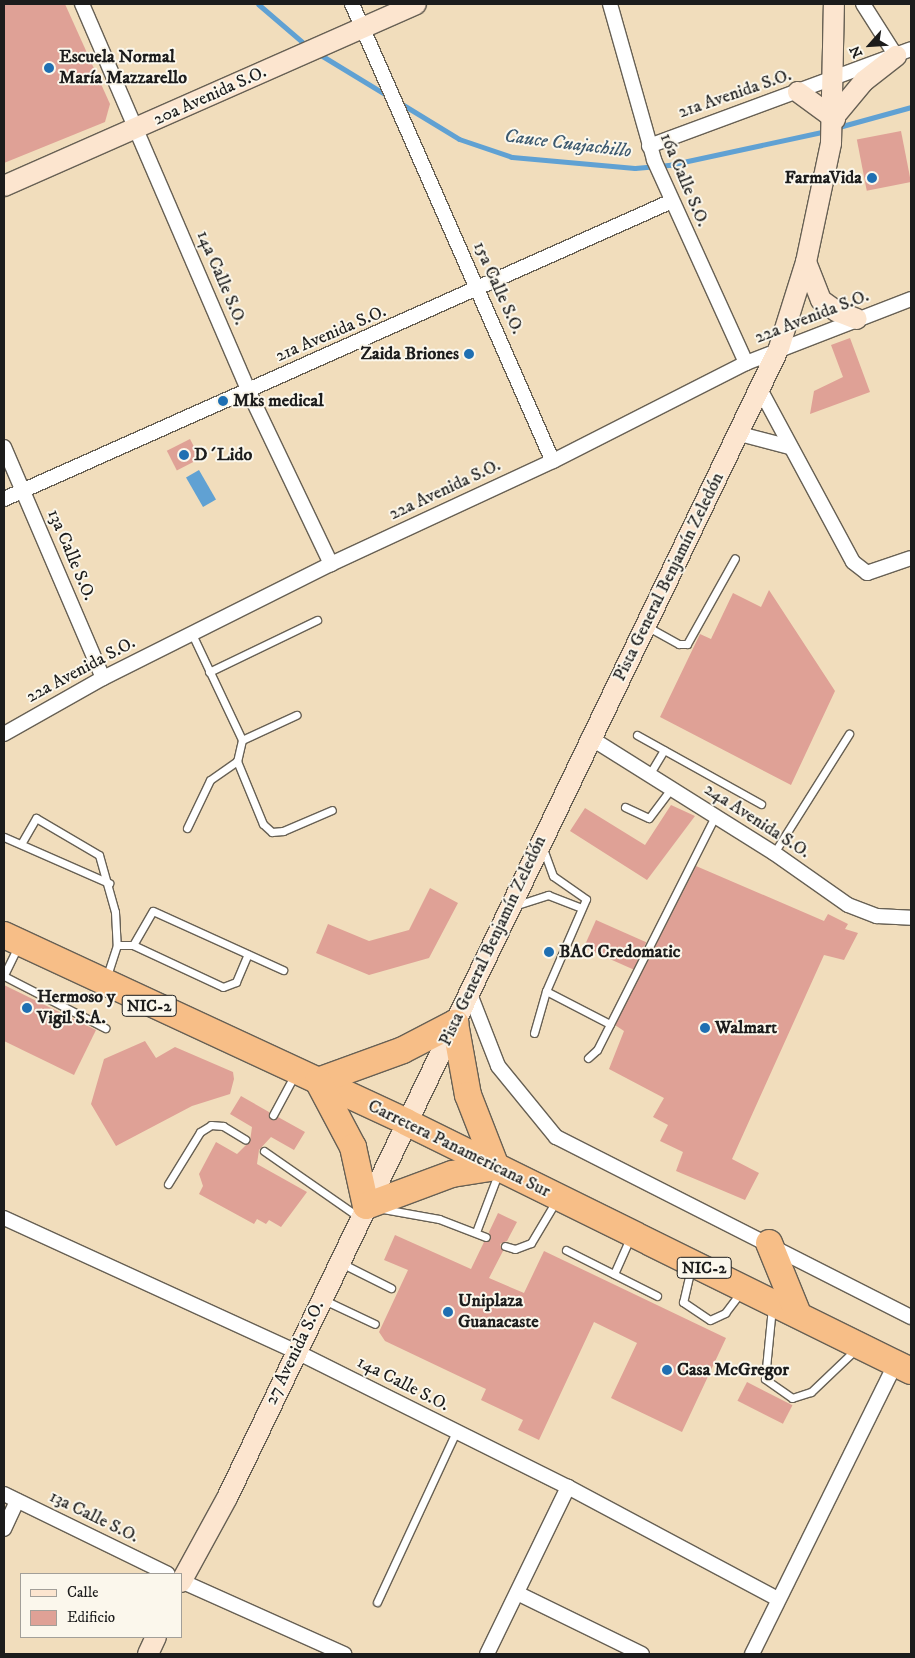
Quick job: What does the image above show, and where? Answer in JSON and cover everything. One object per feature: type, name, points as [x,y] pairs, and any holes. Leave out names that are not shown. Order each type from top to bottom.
[{"type":"highway","name":"Carretera Panamericana Sur","points":[[11,939],[104,986],[308,1076],[406,1122],[903,1367]]},
{"type":"highway","points":[[455,1023],[468,1095],[498,1168],[445,1176],[363,1212],[353,1147],[308,1076],[403,1050],[455,1023]]},
{"type":"highway","points":[[769,1243],[798,1314]]},
{"type":"main road","name":"20a Avenida S.O.","points":[[4,186],[416,4]]},
{"type":"main road","name":"Pista General Benjamín Zeledón","points":[[406,1122],[470,994],[589,737],[646,626],[761,391],[779,348],[806,262],[831,143],[835,79],[834,4]]},
{"type":"main road","points":[[798,92],[834,119],[864,81],[904,52]]},
{"type":"main road","points":[[806,262],[821,300],[836,312],[857,318]]},
{"type":"main road","name":"27 Avenida S.O.","points":[[182,1579],[227,1498],[295,1351],[406,1122]]},
{"type":"main road","points":[[148,1654],[156,1638]]},
{"type":"street","name":"14a Calle S.O.","points":[[82,4],[248,390],[331,564]]},
{"type":"street","points":[[352,4],[362,28]]},
{"type":"street","name":"16a Calle S.O.","points":[[610,4],[651,153],[746,363]]},
{"type":"street","points":[[863,4],[904,52]]},
{"type":"street","name":"15a Calle S.O.","points":[[362,28],[553,461]]},
{"type":"street","name":"21a Avenida S.O.","points":[[651,153],[798,92],[904,52]]},
{"type":"street","name":"21a Avenida S.O.","points":[[4,499],[248,390],[478,291],[672,201]]},
{"type":"street","name":"22a Avenida S.O.","points":[[4,734],[103,678],[331,564],[553,461],[746,363],[779,348],[911,299]]},
{"type":"street","points":[[761,391],[853,562],[867,573],[911,558]]},
{"type":"street","points":[[740,434],[790,447]]},
{"type":"street","name":"13a Calle S.O.","points":[[4,447],[103,678]]},
{"type":"street","name":"24a Avenida S.O.","points":[[589,737],[774,853],[848,905],[877,916],[911,918]]},
{"type":"street","points":[[470,994],[498,1066],[556,1137],[769,1243],[911,1317]]},
{"type":"street","name":"14a Calle S.O.","points":[[4,1218],[295,1351],[568,1487],[778,1599]]},
{"type":"street","points":[[752,1654],[778,1599],[903,1367]]},
{"type":"street","points":[[487,1654],[568,1487]]},
{"type":"street","name":"13a Calle S.O.","points":[[4,1494],[166,1573]]},
{"type":"street","points":[[4,1529],[17,1500]]},
{"type":"street","points":[[182,1581],[344,1654]]},
{"type":"street","points":[[517,1593],[642,1654]]},
{"type":"lane","points":[[646,626],[679,644],[687,644],[735,558]]},
{"type":"lane","points":[[209,672],[318,620]]},
{"type":"lane","points":[[192,634],[242,740],[237,761],[263,824],[272,832],[332,810]]},
{"type":"lane","points":[[242,740],[296,715]]},
{"type":"lane","points":[[774,853],[849,734]]},
{"type":"lane","points":[[637,735],[761,804]]},
{"type":"lane","points":[[649,775],[664,750]]},
{"type":"lane","points":[[187,828],[210,780],[237,761]]},
{"type":"lane","points":[[625,807],[649,818],[672,788]]},
{"type":"lane","points":[[588,1058],[597,1050],[715,816]]},
{"type":"lane","points":[[21,844],[36,818],[93,848],[109,883],[118,945],[104,986]]},
{"type":"lane","points":[[534,1033],[546,991],[586,898],[553,876],[547,865],[544,834]]},
{"type":"lane","points":[[4,837],[109,883]]},
{"type":"lane","points":[[508,910],[538,896],[582,908]]},
{"type":"lane","points":[[133,946],[153,911],[283,970]]},
{"type":"lane","points":[[11,939],[4,976],[106,1028]]},
{"type":"lane","points":[[118,945],[133,946],[222,987],[236,982],[248,954]]},
{"type":"lane","points":[[546,991],[610,1024]]},
{"type":"lane","points":[[273,1115],[308,1076]]},
{"type":"lane","points":[[168,1184],[200,1132],[211,1125],[223,1126],[245,1139]]},
{"type":"lane","points":[[264,1151],[363,1212],[439,1219],[486,1237]]},
{"type":"lane","points":[[476,1232],[498,1168]]},
{"type":"lane","points":[[505,1246],[515,1249],[531,1243],[558,1197]]},
{"type":"lane","points":[[614,1274],[633,1233]]},
{"type":"lane","points":[[566,1250],[657,1296]]},
{"type":"lane","points":[[339,1262],[391,1288]]},
{"type":"lane","points":[[693,1263],[683,1302],[710,1320],[725,1314],[743,1288]]},
{"type":"lane","points":[[321,1299],[374,1324]]},
{"type":"lane","points":[[773,1302],[765,1379],[792,1398],[811,1392],[860,1345]]},
{"type":"lane","points":[[377,1602],[456,1432]]},
{"type":"water","points":[[199,470],[216,499],[203,507],[186,478]]},
{"type":"building","name":"Escuela Normal María Mazzarello","points":[[4,4],[65,4],[110,104],[105,122],[4,163]]},
{"type":"building","points":[[901,131],[911,182],[867,191],[857,140]]},
{"type":"building","points":[[850,338],[870,392],[810,414],[814,391],[843,377],[831,345]]},
{"type":"building","name":"D´Lido","points":[[190,439],[200,459],[177,470],[167,451]]},
{"type":"building","points":[[769,590],[835,691],[791,785],[660,717],[700,634],[711,639],[733,593],[761,607]]},
{"type":"building","points":[[671,805],[695,816],[647,880],[570,831],[585,808],[645,845]]},
{"type":"building","name":"Walmart","points":[[696,866],[824,921],[828,914],[848,924],[845,929],[858,933],[844,960],[824,955],[732,1159],[759,1173],[745,1200],[676,1171],[683,1152],[660,1141],[668,1125],[653,1117],[664,1098],[609,1069],[624,1031],[615,1025]]},
{"type":"building","points":[[430,888],[458,903],[429,958],[369,975],[316,953],[328,924],[369,941],[409,930]]},
{"type":"building","points":[[596,920],[646,942],[634,970],[584,947]]},
{"type":"building","name":"Hermoso y Vigil S.A.","points":[[4,985],[96,1030],[74,1075],[4,1041]]},
{"type":"building","points":[[145,1041],[156,1058],[175,1047],[233,1072],[234,1079],[230,1094],[192,1106],[116,1146],[91,1104],[104,1059]]},
{"type":"building","points":[[241,1096],[269,1112],[270,1119],[278,1117],[305,1132],[294,1150],[271,1137],[259,1150],[257,1164],[307,1192],[281,1227],[269,1220],[266,1224],[257,1219],[254,1224],[199,1194],[203,1186],[199,1174],[216,1142],[237,1154],[250,1141],[252,1127],[230,1114]]},
{"type":"building","name":"Casa McGregor","points":[[498,1213],[517,1222],[507,1241],[500,1244],[503,1251],[489,1278],[524,1293],[544,1251],[726,1338],[682,1432],[611,1398],[637,1343],[594,1322],[539,1440],[518,1430],[523,1420],[481,1400],[486,1389],[385,1341],[379,1332],[408,1270],[384,1260],[395,1235],[471,1269],[484,1242],[491,1239],[489,1232]]},
{"type":"building","points":[[747,1382],[792,1405],[783,1424],[737,1401]]},
{"type":"waterway","name":"Cauce Cuajachillo","points":[[258,4],[307,46]]},
{"type":"waterway","name":"Cauce Cuajachillo","points":[[319,54],[388,96]]},
{"type":"waterway","name":"Cauce Cuajachillo","points":[[400,103],[459,139],[512,157],[635,168],[669,165],[826,131]]},
{"type":"waterway","name":"Cauce Cuajachillo","points":[[835,128],[911,107]]},
{"type":"place","name":"Escuela Normal María Mazzarello","points":[[49,68]]},
{"type":"place","name":"FarmaVida","points":[[872,178]]},
{"type":"place","name":"Zaida Briones","points":[[469,354]]},
{"type":"place","name":"Mks medical","points":[[223,401]]},
{"type":"place","name":"D´Lido","points":[[184,455]]},
{"type":"place","name":"BAC Credomatic","points":[[549,952]]},
{"type":"place","name":"Hermoso y Vigil S.A.","points":[[27,1008]]},
{"type":"place","name":"Walmart","points":[[705,1028]]},
{"type":"place","name":"Uniplaza Guanacaste","points":[[448,1312]]},
{"type":"place","name":"Casa McGregor","points":[[667,1370]]}]
